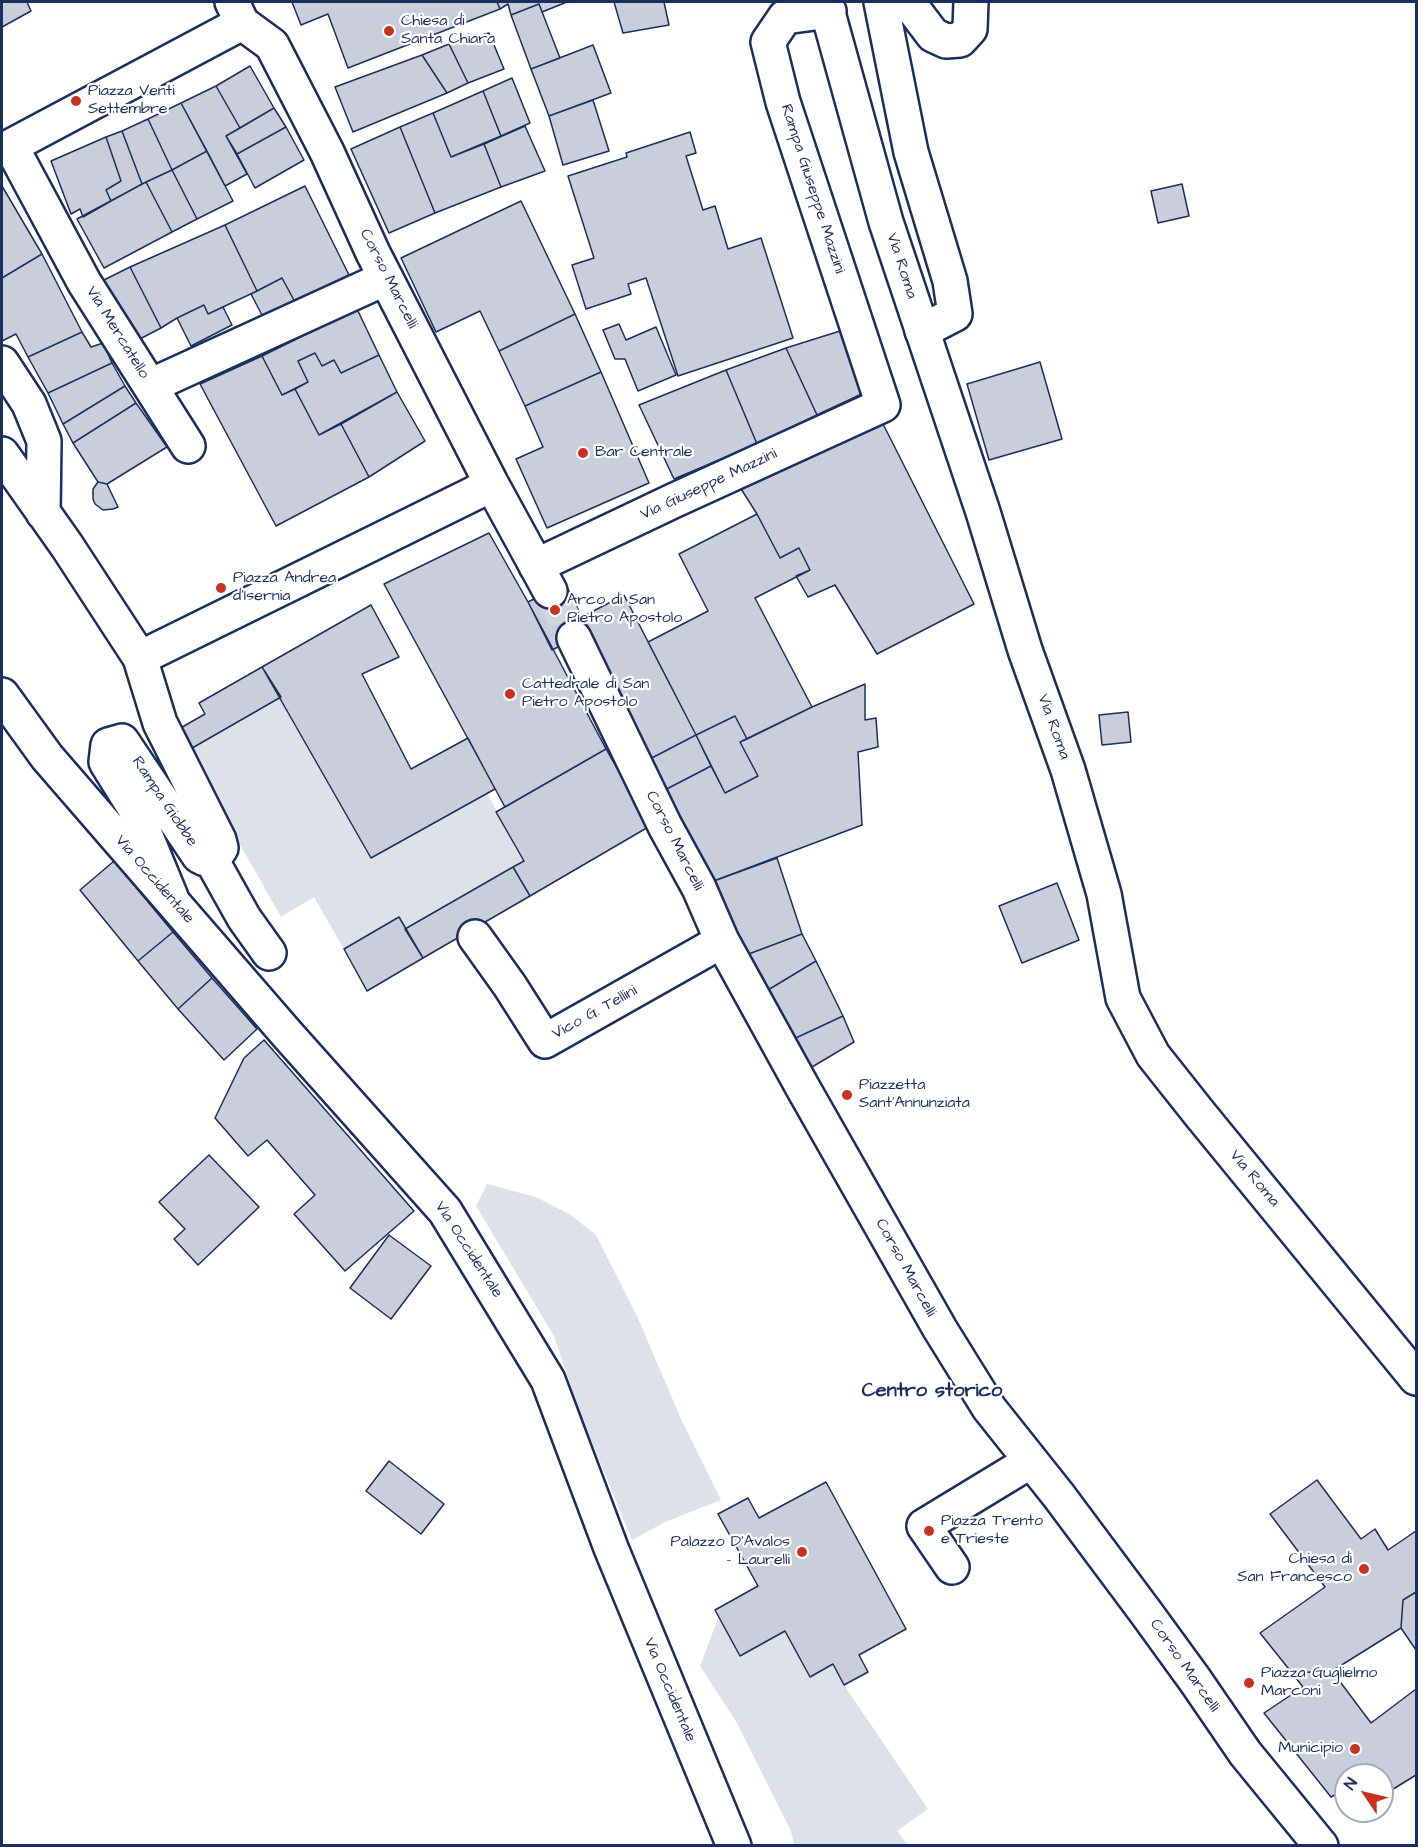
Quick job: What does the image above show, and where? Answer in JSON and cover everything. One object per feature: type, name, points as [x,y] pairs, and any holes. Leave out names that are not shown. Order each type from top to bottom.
[{"type":"street","points":[[881,2],[911,152],[950,281],[955,314],[922,331]]},
{"type":"street","points":[[908,2],[933,35],[946,41],[960,40],[970,29],[971,2]]},
{"type":"street","name":"Via Roma","points":[[827,6],[886,222],[983,512],[1025,650],[1068,770],[1104,894],[1123,998],[1153,1055],[1416,1378]]},
{"type":"street","name":"Rampa Giuseppe Mazzini","points":[[827,6],[785,17],[768,42],[783,102],[883,405]]},
{"type":"street","name":"Via Mercatello","points":[[237,12],[11,146],[84,282],[150,386],[387,278]]},
{"type":"street","name":"Corso Marcelli","points":[[237,12],[272,45],[327,152],[373,253],[491,483],[543,578]]},
{"type":"street","points":[[2,363],[29,404],[44,441],[43,513]]},
{"type":"street","points":[[150,386],[188,446]]},
{"type":"street","name":"Via Giuseppe Mazzini","points":[[543,578],[675,500],[883,405]]},
{"type":"street","points":[[2,454],[67,546],[140,658],[491,483]]},
{"type":"street","name":"Corso Marcelli","points":[[574,638],[665,826],[699,888],[722,941],[940,1329],[989,1408],[1066,1505],[1147,1614],[1245,1753],[1321,1845]]},
{"type":"street","name":"Rampa Giobbe","points":[[140,658],[160,723],[221,848],[211,858],[205,859],[199,856],[122,741],[108,745],[106,762],[134,807],[174,903]]},
{"type":"street","name":"Via Occidentale","points":[[2,694],[47,757],[287,1034],[445,1211],[548,1380],[611,1548],[734,1845]]},
{"type":"street","points":[[211,858],[244,918],[269,953]]},
{"type":"street","name":"Vico G. Tellini","points":[[475,937],[545,1041],[722,941]]},
{"type":"street","points":[[952,1567],[924,1526],[1030,1461]]},
{"type":"shaded area","points":[[281,697],[371,858],[487,793],[524,861],[405,929],[399,917],[344,949],[314,897],[281,917],[187,751]]},
{"type":"shaded area","points":[[487,1184],[536,1197],[571,1215],[596,1235],[637,1316],[681,1419],[721,1500],[665,1522],[632,1540],[580,1413],[554,1336],[476,1206]]},
{"type":"shaded area","points":[[719,1616],[785,1631],[810,1677],[833,1664],[844,1685],[928,1809],[897,1831],[908,1845],[794,1845],[791,1831],[737,1723],[700,1666]]},
{"type":"building","points":[[2,2],[27,2],[31,11],[2,27]]},
{"type":"building","name":"Chiesa di Santa Chiara","points":[[292,2],[497,2],[500,9],[348,68],[328,14],[301,25]]},
{"type":"building","points":[[497,2],[567,2],[542,12],[539,4],[511,15],[508,4],[500,9]]},
{"type":"building","points":[[614,2],[664,2],[669,25],[623,33]]},
{"type":"building","points":[[539,4],[560,58],[531,69],[511,15]]},
{"type":"building","points":[[489,33],[504,69],[468,83],[449,44]]},
{"type":"building","points":[[449,44],[468,83],[447,93],[422,55]]},
{"type":"building","points":[[593,45],[611,93],[549,116],[531,69]]},
{"type":"building","points":[[422,55],[447,93],[353,132],[335,87]]},
{"type":"building","points":[[250,66],[274,108],[240,128],[216,86]]},
{"type":"building","points":[[512,78],[530,123],[501,136],[483,91]]},
{"type":"building","points":[[216,86],[240,128],[226,136],[247,174],[225,186],[181,103]]},
{"type":"building","points":[[483,91],[501,136],[451,157],[433,113]]},
{"type":"building","points":[[593,100],[609,151],[563,165],[549,116]]},
{"type":"building","points":[[181,103],[207,151],[172,170],[148,119]]},
{"type":"building","points":[[274,108],[286,127],[237,154],[226,136]]},
{"type":"building","points":[[433,113],[451,157],[484,144],[501,187],[435,213],[400,127]]},
{"type":"building","points":[[148,119],[172,170],[142,184],[122,131]]},
{"type":"building","points":[[525,126],[545,171],[501,187],[484,144]]},
{"type":"building","points":[[286,127],[304,160],[255,188],[237,154]]},
{"type":"building","points":[[400,127],[435,213],[389,233],[351,149]]},
{"type":"building","points":[[122,131],[142,184],[111,201],[106,190],[121,181],[106,137]]},
{"type":"building","points":[[690,132],[696,153],[686,156],[703,210],[715,206],[728,249],[761,238],[793,338],[678,376],[646,278],[628,284],[631,294],[586,309],[572,265],[594,258],[568,176],[627,157],[626,153]]},
{"type":"building","points":[[106,137],[121,181],[106,190],[111,201],[83,217],[80,209],[71,214],[51,161]]},
{"type":"building","points":[[207,151],[233,201],[197,219],[172,170]]},
{"type":"building","points":[[172,170],[197,219],[172,232],[146,182]]},
{"type":"building","points":[[146,182],[172,232],[104,268],[77,219]]},
{"type":"building","points":[[1182,184],[1189,216],[1158,223],[1151,191]]},
{"type":"building","points":[[2,186],[42,254],[2,278]]},
{"type":"building","points":[[305,186],[349,275],[295,302],[282,278],[257,291],[225,225]]},
{"type":"building","points":[[521,201],[575,314],[499,351],[480,311],[436,332],[401,258]]},
{"type":"building","points":[[225,225],[257,291],[208,314],[204,305],[161,328],[130,267]]},
{"type":"building","points":[[42,254],[82,332],[28,357],[16,334],[2,341],[2,278]]},
{"type":"building","points":[[130,267],[161,328],[134,342],[104,280]]},
{"type":"building","points":[[282,278],[295,302],[264,319],[251,294]]},
{"type":"building","points":[[204,305],[208,314],[223,307],[232,325],[191,346],[177,318]]},
{"type":"building","points":[[357,309],[379,355],[341,373],[334,360],[322,366],[315,353],[298,361],[308,382],[282,395],[262,356]]},
{"type":"building","points":[[575,314],[601,372],[525,406],[499,351]]},
{"type":"building","points":[[619,324],[626,340],[656,327],[676,375],[638,391],[625,359],[615,359],[603,330]]},
{"type":"building","points":[[840,331],[868,391],[817,415],[786,348]]},
{"type":"building","points":[[82,332],[91,347],[103,343],[112,363],[48,393],[28,357]]},
{"type":"building","points":[[786,348],[817,415],[757,444],[726,370]]},
{"type":"building","points":[[315,353],[322,366],[334,360],[341,373],[379,355],[397,392],[319,435],[295,389],[308,382],[298,361]]},
{"type":"building","points":[[262,356],[282,395],[295,389],[319,435],[341,424],[369,477],[276,526],[200,384]]},
{"type":"building","points":[[1040,362],[1062,439],[989,460],[967,384]]},
{"type":"building","points":[[112,363],[125,386],[63,424],[48,393]]},
{"type":"building","points":[[726,370],[757,444],[674,479],[639,405]]},
{"type":"building","name":"Bar Centrale","points":[[601,372],[649,483],[547,528],[516,459],[543,447],[525,406]]},
{"type":"building","points":[[125,386],[136,403],[73,443],[63,424]]},
{"type":"building","points":[[397,392],[425,441],[369,477],[341,424]]},
{"type":"building","points":[[136,403],[167,447],[107,484],[98,482],[73,443]]},
{"type":"building","points":[[878,414],[974,604],[877,654],[835,585],[808,597],[796,576],[810,570],[799,548],[780,558],[757,514],[736,481]]},
{"type":"building","points":[[98,482],[107,484],[118,507],[103,510],[95,504],[93,489]]},
{"type":"building","points":[[757,514],[780,558],[799,548],[810,570],[755,598],[812,707],[747,739],[735,716],[696,735],[648,642],[708,611],[679,554]]},
{"type":"building","name":"Cattedrale di San Pietro Apostolo","points":[[489,533],[606,749],[505,807],[384,584]]},
{"type":"building","name":"Arco di San Pietro Apostolo","points":[[565,583],[589,631],[552,650],[528,602]]},
{"type":"building","points":[[624,595],[696,735],[646,761],[581,635],[589,631],[582,617]]},
{"type":"building","points":[[371,605],[399,657],[362,674],[411,769],[468,738],[495,789],[371,858],[262,667]]},
{"type":"building","points":[[262,667],[281,697],[187,751],[177,730],[205,714],[199,703]]},
{"type":"building","points":[[865,684],[865,720],[876,718],[878,747],[858,752],[862,825],[703,885],[661,792],[711,766],[725,793],[758,776],[740,742]]},
{"type":"building","points":[[1128,712],[1131,742],[1102,745],[1099,715]]},
{"type":"building","points":[[735,716],[747,739],[740,742],[758,776],[725,793],[696,735]]},
{"type":"building","points":[[696,735],[711,766],[661,792],[646,761]]},
{"type":"building","points":[[606,749],[650,826],[530,896],[513,867],[524,861],[496,812]]},
{"type":"building","points":[[777,858],[802,934],[738,958],[703,885]]},
{"type":"building","points":[[114,861],[173,932],[138,961],[80,890]]},
{"type":"building","points":[[513,867],[530,896],[423,958],[405,929]]},
{"type":"building","points":[[1057,883],[1079,940],[1022,963],[999,906]]},
{"type":"building","points":[[399,917],[423,958],[367,991],[344,949]]},
{"type":"building","points":[[173,932],[212,978],[178,1009],[138,961]]},
{"type":"building","points":[[802,934],[816,961],[758,996],[738,958]]},
{"type":"building","points":[[816,961],[843,1016],[785,1043],[758,996]]},
{"type":"building","points":[[212,978],[257,1029],[224,1060],[178,1009]]},
{"type":"building","points":[[843,1016],[854,1042],[802,1073],[785,1043]]},
{"type":"building","points":[[264,1040],[414,1211],[345,1271],[294,1214],[315,1195],[267,1140],[248,1156],[215,1118],[244,1058]]},
{"type":"building","points":[[209,1155],[259,1207],[198,1265],[174,1239],[185,1229],[159,1202]]},
{"type":"building","points":[[389,1235],[431,1266],[391,1319],[350,1288]]},
{"type":"building","points":[[389,1461],[444,1504],[421,1534],[366,1491]]},
{"type":"building","name":"Chiesa di San Francesco","points":[[1317,1480],[1361,1539],[1375,1529],[1388,1550],[1416,1531],[1416,1592],[1403,1600],[1401,1628],[1332,1671],[1292,1673],[1260,1633],[1325,1587],[1270,1514]]},
{"type":"building","name":"Palazzo D'Avalos - Laurelli","points":[[826,1482],[906,1629],[859,1655],[868,1672],[844,1685],[833,1664],[810,1677],[785,1631],[740,1656],[715,1610],[758,1586],[718,1514],[748,1498],[759,1518]]},
{"type":"building","points":[[1416,1592],[1416,1650],[1401,1628],[1403,1600]]},
{"type":"building","name":"Municipio","points":[[1332,1671],[1371,1723],[1416,1689],[1416,1775],[1394,1789],[1394,1763],[1334,1763],[1334,1795],[1331,1797],[1264,1713],[1303,1687],[1292,1673]]},
{"type":"tunnel","points":[[550,591],[574,638]]},
{"type":"place","name":"Chiesa di Santa Chiara","points":[[389,31]]},
{"type":"place","name":"Piazza Venti Settembre","points":[[76,101]]},
{"type":"place","name":"Bar Centrale","points":[[583,453]]},
{"type":"place","name":"Piazza Andrea d'Isernia","points":[[221,588]]},
{"type":"place","name":"Arco di San Pietro Apostolo","points":[[555,610]]},
{"type":"place","name":"Cattedrale di San Pietro Apostolo","points":[[510,694]]},
{"type":"place","name":"Piazzetta Sant'Annunziata","points":[[847,1095]]},
{"type":"place","name":"Piazza Trento e Trieste","points":[[929,1531]]},
{"type":"place","name":"Palazzo D'Avalos - Laurelli","points":[[802,1552]]},
{"type":"place","name":"Chiesa di San Francesco","points":[[1364,1569]]},
{"type":"place","name":"Piazza Guglielmo Marconi","points":[[1249,1683]]},
{"type":"place","name":"Municipio","points":[[1355,1749]]},
{"type":"district","name":"Centro storico","points":[[932,1392]]}]
